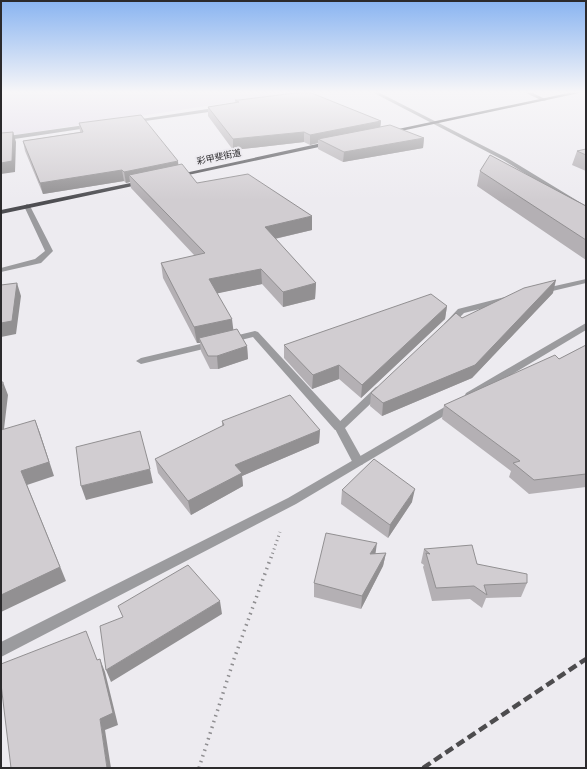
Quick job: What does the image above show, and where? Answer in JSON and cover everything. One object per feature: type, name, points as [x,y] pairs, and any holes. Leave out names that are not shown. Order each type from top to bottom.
[{"type":"highway","points":[[377,134],[405,128]]},
{"type":"highway","name":"彩甲斐街道","points":[[167,177],[338,142]]},
{"type":"highway","points":[[1,212],[152,180]]},
{"type":"street","points":[[1,139],[80,128]]},
{"type":"street","points":[[444,128],[505,159],[586,209]]},
{"type":"street","points":[[1,270],[38,262],[49,251],[27,206]]},
{"type":"street","points":[[527,295],[586,281]]},
{"type":"street","points":[[439,332],[461,311],[512,298]]},
{"type":"street","points":[[1,650],[292,501],[586,326]]},
{"type":"street","points":[[141,361],[255,334],[339,427],[358,462]]},
{"type":"street","points":[[339,427],[389,380]]},
{"type":"path","points":[[199,768],[234,659],[292,501]]},
{"type":"shaded area","points":[[1,128],[62,128],[1,137]]},
{"type":"building","points":[[81,128],[151,128],[178,161],[124,172],[122,170],[40,183],[23,141],[83,132]]},
{"type":"building","points":[[224,128],[346,128],[310,135],[304,132],[233,139]]},
{"type":"building","points":[[375,128],[398,128],[424,138],[344,152],[318,139]]},
{"type":"building","points":[[13,132],[12,161],[1,163],[1,133]]},
{"type":"building","points":[[586,149],[586,155],[577,151]]},
{"type":"building","points":[[490,155],[586,206],[586,240],[480,171]]},
{"type":"building","points":[[182,164],[197,183],[248,174],[312,216],[265,227],[316,283],[283,292],[261,269],[209,279],[232,319],[194,327],[161,263],[205,253],[129,175]]},
{"type":"building","points":[[556,280],[475,365],[383,403],[371,393],[456,313],[462,318],[524,288]]},
{"type":"building","points":[[17,283],[12,321],[1,323],[1,285]]},
{"type":"building","points":[[431,294],[447,306],[362,385],[339,365],[313,375],[284,345]]},
{"type":"building","points":[[237,329],[247,346],[217,356],[208,356],[199,338]]},
{"type":"building","points":[[586,345],[586,474],[534,480],[513,463],[520,461],[444,405],[555,355],[559,359]]},
{"type":"building","points":[[1,382],[3,382],[1,395]]},
{"type":"building","points":[[290,395],[320,430],[235,465],[242,473],[188,501],[155,459],[224,425],[222,421]]},
{"type":"building","points":[[35,420],[49,462],[21,471],[60,567],[1,595],[1,430]]},
{"type":"building","points":[[140,431],[150,469],[81,486],[76,447]]},
{"type":"building","points":[[374,459],[415,489],[390,525],[342,490]]},
{"type":"building","points":[[326,533],[377,543],[370,554],[386,553],[362,596],[314,583]]},
{"type":"building","points":[[472,545],[477,564],[527,574],[527,583],[484,585],[487,595],[474,586],[436,588],[426,553],[430,554],[424,549]]},
{"type":"building","points":[[188,565],[220,601],[106,670],[100,626],[123,617],[118,606]]},
{"type":"building","points":[[86,631],[97,660],[100,659],[113,713],[100,719],[107,768],[11,768],[1,684],[1,664]]},
{"type":"railway","points":[[423,768],[586,659]]}]
